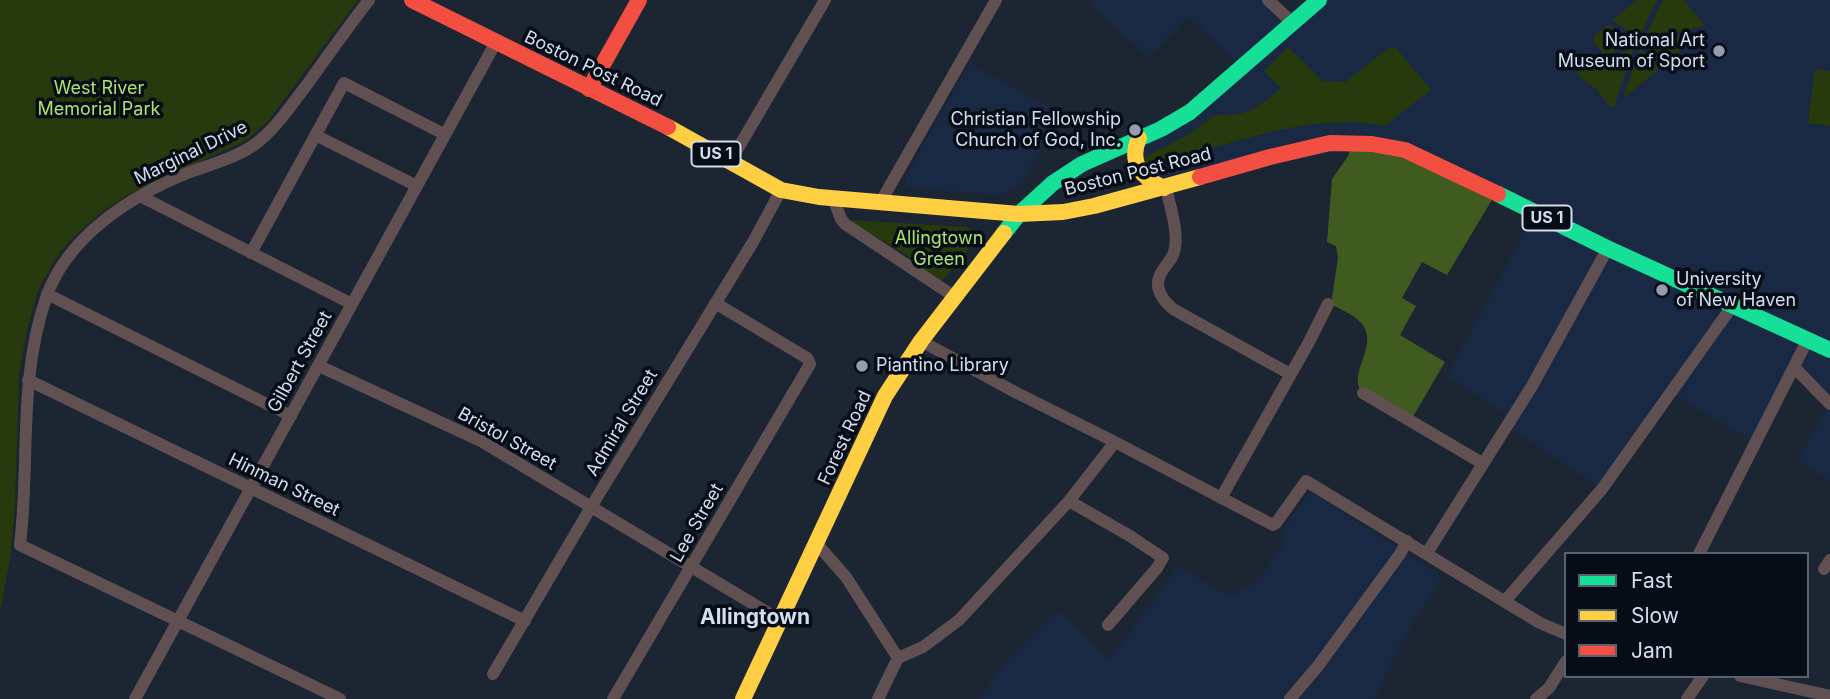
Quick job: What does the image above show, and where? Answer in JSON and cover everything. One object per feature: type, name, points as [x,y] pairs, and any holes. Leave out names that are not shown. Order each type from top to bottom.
[{"type":"main road","name":"Boston Post Road","points":[[412,0],[660,124],[781,190],[880,203],[1019,214],[1063,212],[1165,188],[1330,142],[1372,144],[1405,150],[1426,159],[1608,248],[1830,350]]},
{"type":"main road","points":[[589,89],[639,0]]},
{"type":"main road","name":"Forest Road","points":[[743,699],[885,396],[921,341],[1019,214],[1053,183],[1095,157],[1172,124],[1190,112],[1319,0]]},
{"type":"main road","points":[[1139,138],[1134,152],[1138,168],[1149,181],[1165,188]]},
{"type":"street","name":"Marginal Drive","points":[[178,622],[20,545],[28,380],[33,340],[47,294],[71,253],[89,233],[140,196],[256,144],[286,113],[369,0]]},
{"type":"street","points":[[730,162],[825,0]]},
{"type":"street","points":[[880,203],[996,0]]},
{"type":"street","points":[[1268,0],[1293,23]]},
{"type":"street","name":"Gilbert Street","points":[[135,699],[496,42]]},
{"type":"street","points":[[251,253],[344,83],[444,134]]},
{"type":"street","points":[[317,135],[417,186]]},
{"type":"street","points":[[1165,188],[1176,241],[1174,256],[1158,279],[1161,297],[1173,309],[1290,374]]},
{"type":"street","name":"Admiral Street","points":[[493,674],[753,242],[781,190]]},
{"type":"street","points":[[140,196],[352,304]]},
{"type":"street","points":[[833,198],[845,224],[955,297]]},
{"type":"street","points":[[1427,553],[1532,386],[1608,248]]},
{"type":"street","points":[[47,294],[290,416]]},
{"type":"street","name":"Lee Street","points":[[612,699],[810,364],[807,358],[715,303]]},
{"type":"street","points":[[1221,498],[1328,304]]},
{"type":"street","points":[[1505,601],[1602,489],[1733,305]]},
{"type":"street","points":[[1700,552],[1808,340]]},
{"type":"street","points":[[921,341],[1273,525],[1306,481],[1540,623],[1564,633]]},
{"type":"street","name":"Bristol Street","points":[[318,366],[481,441],[780,620]]},
{"type":"street","points":[[1795,368],[1830,404]]},
{"type":"street","name":"Hinman Street","points":[[28,380],[525,621]]},
{"type":"street","points":[[1363,393],[1482,463]]},
{"type":"street","points":[[878,699],[898,658],[923,647],[959,620],[1069,501],[1115,442]]},
{"type":"street","points":[[1069,501],[1163,558],[1108,625]]},
{"type":"street","points":[[1290,699],[1318,666],[1407,541]]},
{"type":"street","points":[[817,544],[846,577],[898,658]]},
{"type":"street","points":[[178,622],[340,699]]},
{"type":"street","points":[[1536,699],[1549,688],[1564,664]]},
{"type":"street","points":[[1687,699],[1702,678]]},
{"type":"street","points":[[1749,678],[1830,696]]},
{"type":"shaded area","name":"University of New Haven","points":[[1094,0],[1268,0],[1293,23],[1319,0],[1830,0],[1830,404],[1795,368],[1756,443],[1671,393],[1602,489],[1507,426],[1511,418],[1447,376],[1535,213],[1372,144],[1164,188],[1134,152],[1242,67],[1189,17],[1149,58],[1090,6]]},
{"type":"shaded area","points":[[969,63],[1061,113],[1021,184],[1013,190],[1000,195],[910,188],[906,185],[909,171]]},
{"type":"shaded area","points":[[1830,404],[1830,481],[1798,459]]},
{"type":"shaded area","points":[[1310,491],[1443,577],[1401,642],[1375,699],[978,699],[1010,657],[1058,611],[1109,660],[1178,567],[1232,597],[1259,578],[1286,542],[1279,535]]},
{"type":"green space","name":"West River Memorial Park","points":[[0,0],[358,0],[268,121],[247,140],[133,192],[104,210],[72,238],[56,258],[38,290],[19,374],[15,505],[11,553],[0,613]]},
{"type":"green space","points":[[1636,0],[1657,0],[1640,36],[1635,37],[1613,20]]},
{"type":"green space","points":[[1663,0],[1683,0],[1703,26],[1646,40]]},
{"type":"green space","points":[[1608,24],[1633,41],[1632,44],[1587,63],[1604,55],[1593,41],[1596,34]]},
{"type":"green space","points":[[1697,32],[1699,36],[1664,65],[1661,65],[1646,47],[1647,43]]},
{"type":"green space","points":[[1288,47],[1323,81],[1345,82],[1389,48],[1396,48],[1431,90],[1385,126],[1339,122],[1294,127],[1150,168],[1143,158],[1191,133],[1215,115],[1251,110],[1281,88],[1264,71]]},
{"type":"green space","points":[[1634,48],[1614,107],[1611,108],[1596,89],[1576,73]]},
{"type":"green space","points":[[1640,50],[1643,50],[1658,70],[1625,97],[1624,95]]},
{"type":"green space","points":[[1815,69],[1830,71],[1830,126],[1808,123]]},
{"type":"green space","points":[[1353,142],[1372,144],[1496,193],[1447,275],[1422,262],[1402,298],[1416,306],[1400,335],[1445,362],[1411,420],[1363,393],[1358,377],[1366,348],[1365,330],[1356,318],[1331,304],[1338,258],[1336,246],[1327,242],[1332,179],[1348,156]]},
{"type":"green space","name":"Allingtown Green","points":[[850,220],[966,227],[973,232],[975,241],[940,281],[925,271],[922,265],[849,223]]},
{"type":"traffic: fast","points":[[1004,233],[1019,214],[1053,183],[1082,164],[1161,129],[1190,112],[1319,0]]},
{"type":"traffic: fast","points":[[1498,194],[1607,248],[1830,350]]},
{"type":"traffic: slow","points":[[668,127],[781,190],[819,197],[1019,214],[1063,212],[1200,177]]},
{"type":"traffic: slow","points":[[1139,138],[1135,155],[1139,169],[1164,188]]},
{"type":"traffic: slow","points":[[743,699],[885,396],[921,341],[1004,233]]},
{"type":"traffic: jam","points":[[412,0],[668,127]]},
{"type":"traffic: jam","points":[[589,89],[639,0]]},
{"type":"traffic: jam","points":[[1200,177],[1330,143],[1372,144],[1405,150],[1498,194]]},
{"type":"place","name":"National Art Museum of Sport","points":[[1719,51]]},
{"type":"place","name":"Christian Fellowship Church of God, Inc.","points":[[1135,130]]},
{"type":"place","name":"University of New Haven","points":[[1662,290]]},
{"type":"place","name":"Piantino Library","points":[[862,366]]},
{"type":"district","name":"Allingtown","points":[[755,618]]}]
